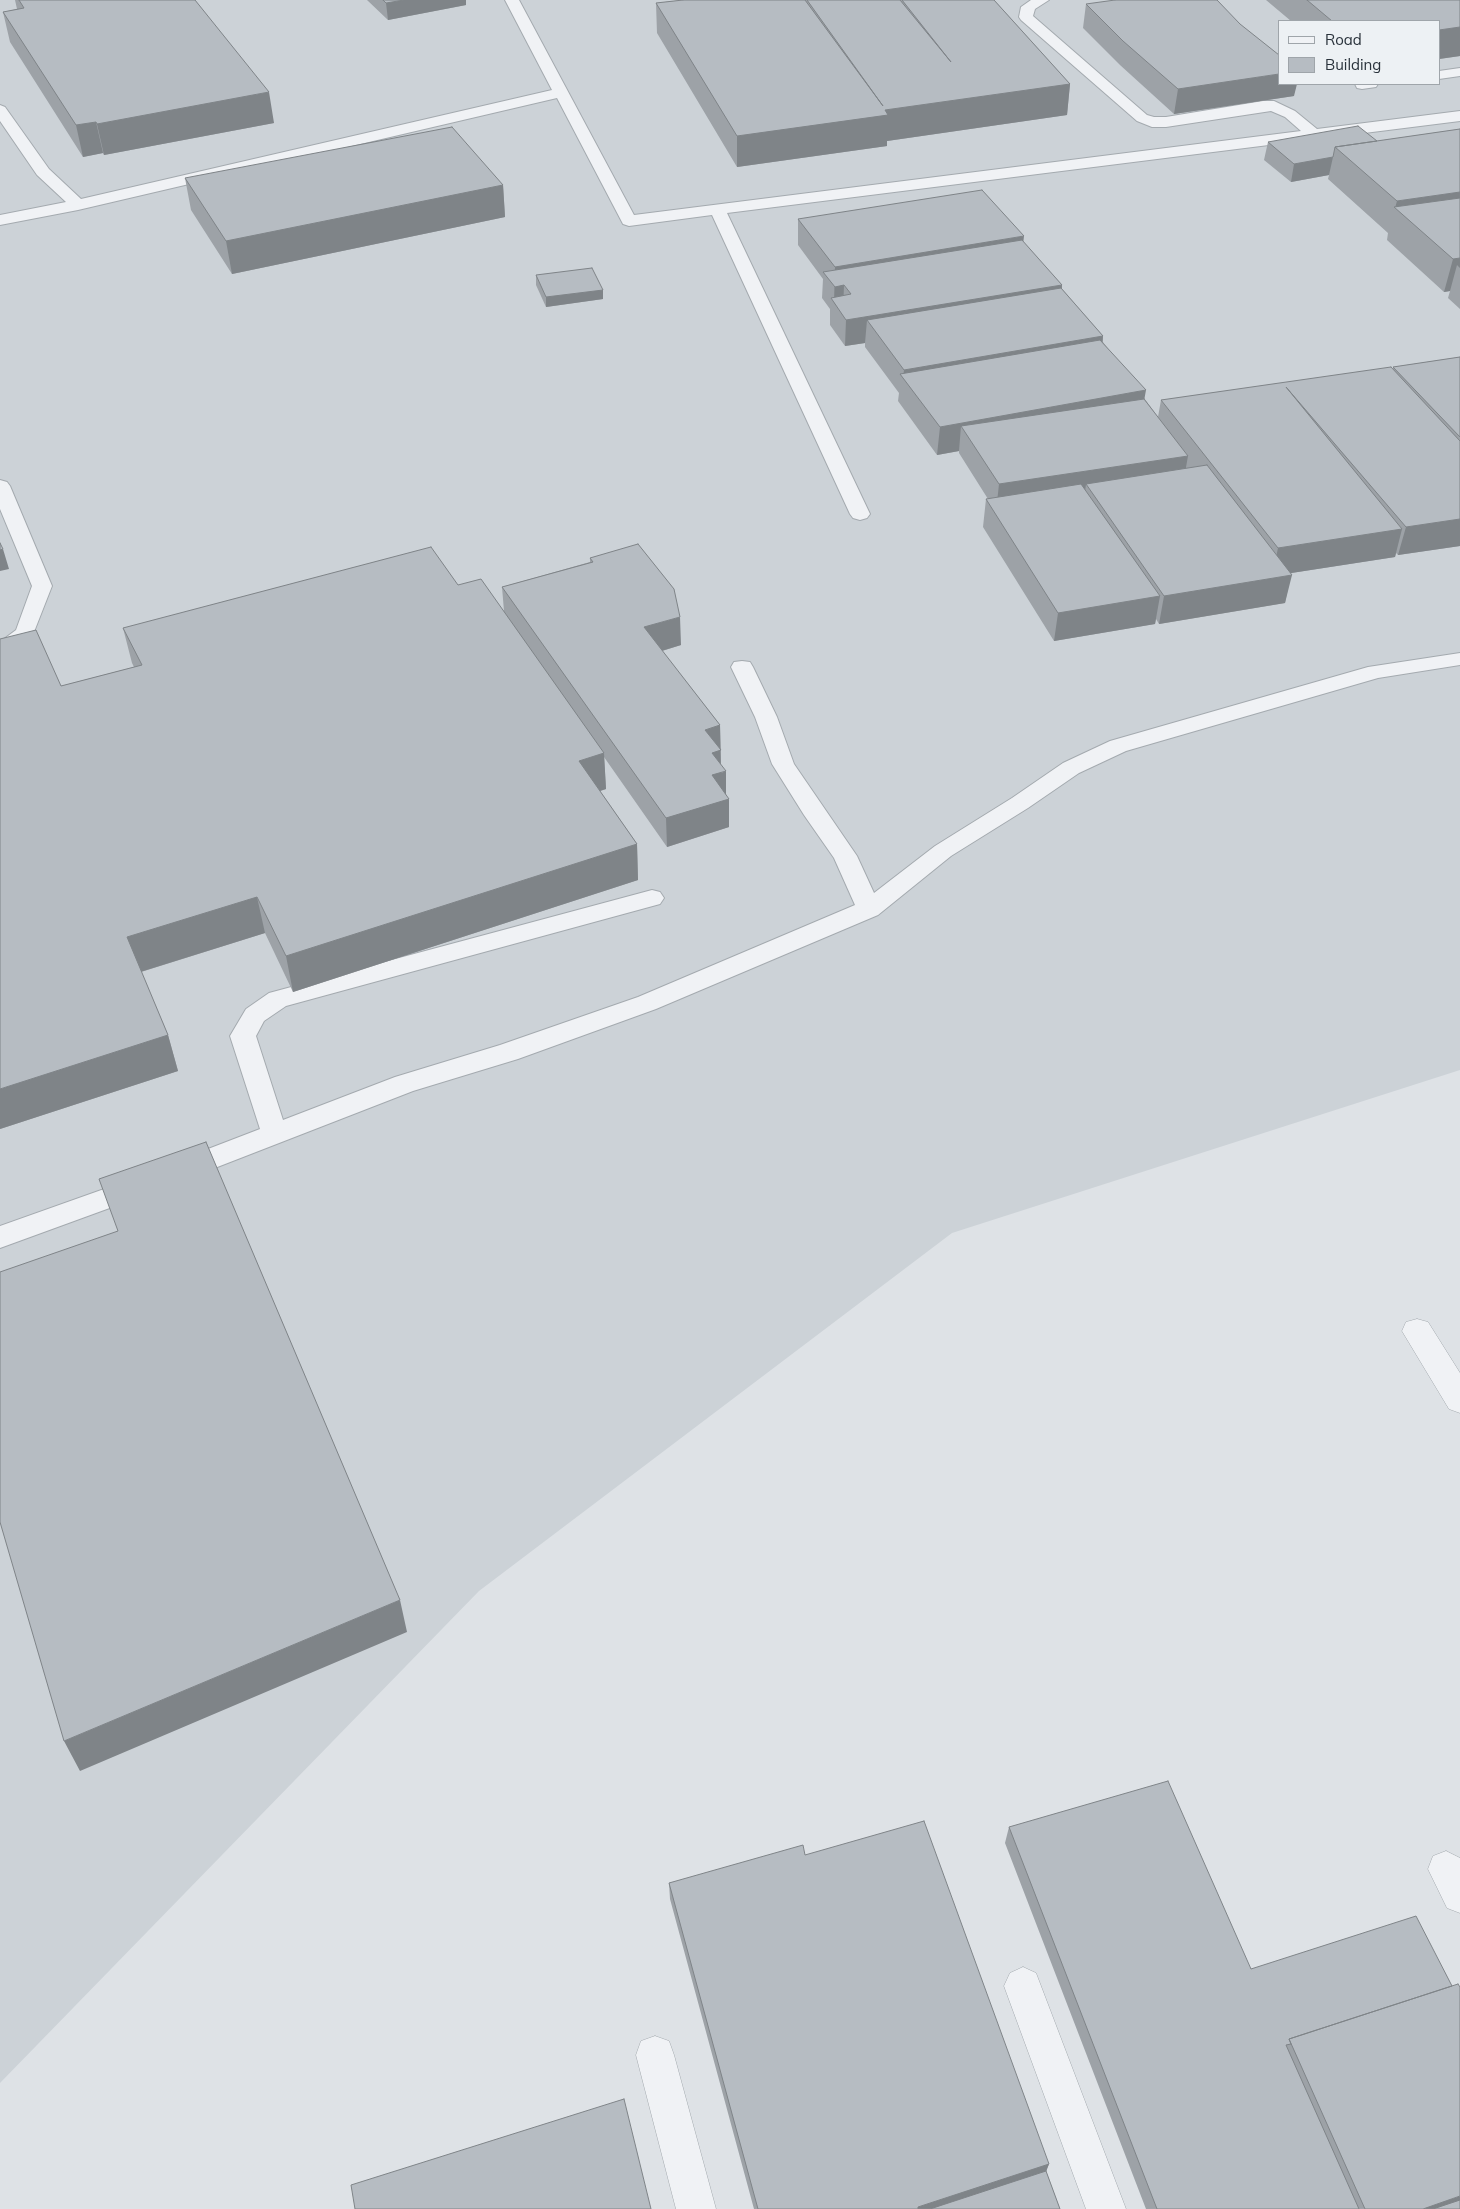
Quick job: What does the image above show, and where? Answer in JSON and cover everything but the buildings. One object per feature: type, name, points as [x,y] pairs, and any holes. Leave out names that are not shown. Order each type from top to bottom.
[{"type":"street","points":[[1417,1331],[1460,1400]]},
{"type":"street","points":[[1023,1986],[1106,2209]]},
{"type":"street","points":[[655,2055],[696,2209]]},
{"type":"lane","points":[[512,0],[629,221],[1460,116]]},
{"type":"lane","points":[[1042,0],[1028,7],[1026,17],[1142,118],[1152,122],[1166,122],[1263,106],[1274,106],[1290,114],[1313,134]]},
{"type":"lane","points":[[1440,75],[1460,72]]},
{"type":"lane","points":[[0,220],[78,205],[560,92]]},
{"type":"lane","points":[[0,110],[43,172],[78,205]]},
{"type":"lane","points":[[718,211],[860,514]]},
{"type":"lane","points":[[0,486],[42,586],[24,633],[0,652]]},
{"type":"lane","points":[[0,1237],[275,1135],[404,1084],[509,1052],[647,1003],[869,908],[943,851],[1020,804],[1071,768],[1118,746],[1376,672],[1460,659]]},
{"type":"lane","points":[[742,667],[766,717],[783,764],[812,810],[845,856],[869,908]]},
{"type":"lane","points":[[275,1135],[243,1036],[255,1015],[278,999],[652,898]]},
{"type":"shaded area","points":[[0,0],[1460,0],[1460,1070],[952,1233],[479,1591],[0,2083]]}]
